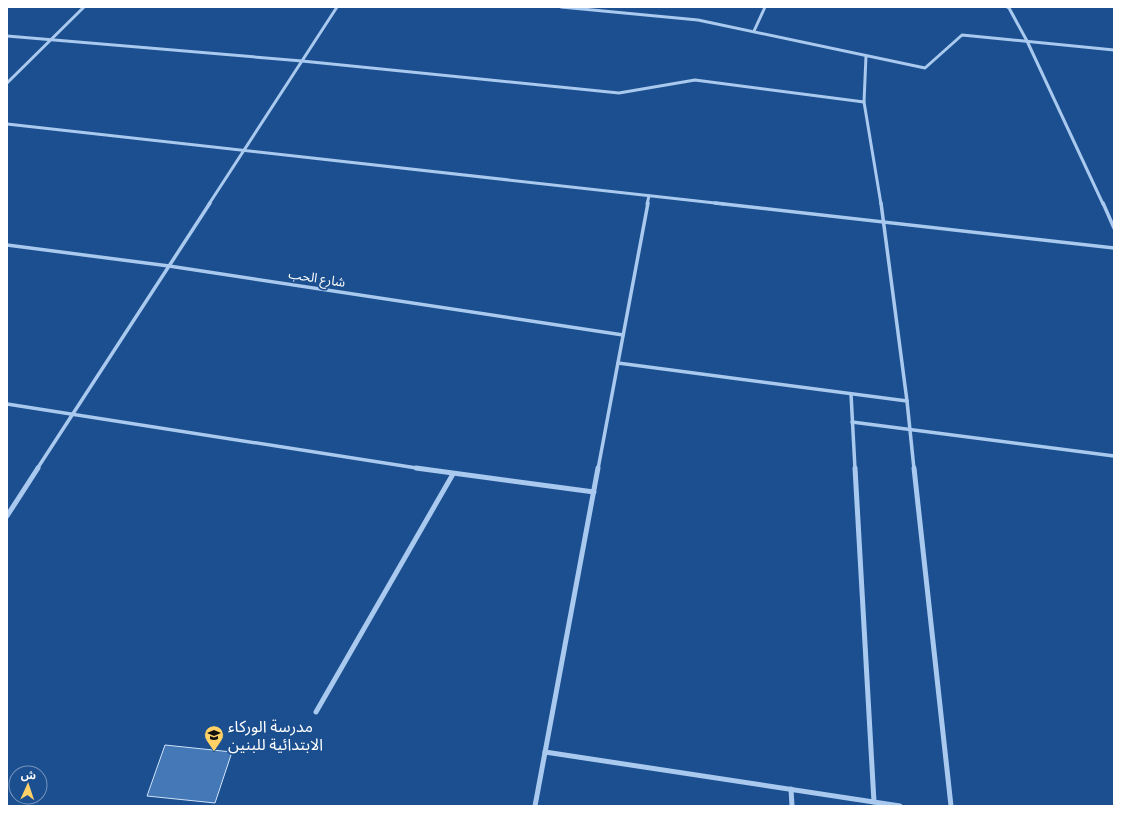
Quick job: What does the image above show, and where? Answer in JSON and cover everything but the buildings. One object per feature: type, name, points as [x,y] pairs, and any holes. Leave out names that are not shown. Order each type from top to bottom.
[{"type":"street","points":[[7,83],[84,7]]},
{"type":"street","points":[[7,516],[336,7]]},
{"type":"street","points":[[561,7],[698,20],[925,68],[962,35],[1114,50]]},
{"type":"street","points":[[754,31],[766,7]]},
{"type":"street","points":[[1006,7],[1009,8],[1027,41],[1114,228]]},
{"type":"street","points":[[7,36],[302,61],[619,93],[695,80],[864,102]]},
{"type":"street","points":[[866,56],[864,102],[884,223],[907,401],[951,806]]},
{"type":"street","points":[[7,124],[1114,248]]},
{"type":"street","points":[[535,806],[649,196]]},
{"type":"street","name":"شارع الحب","points":[[7,245],[169,266],[623,335]]},
{"type":"street","points":[[618,363],[907,401]]},
{"type":"street","points":[[851,394],[874,802]]},
{"type":"street","points":[[7,404],[453,474],[594,492]]},
{"type":"street","points":[[852,422],[1114,456]]},
{"type":"street","points":[[316,712],[453,474]]},
{"type":"street","points":[[545,752],[900,806]]},
{"type":"street","points":[[791,789],[792,806]]},
{"type":"place","name":"مدرسة الوركاء الابتدائية للبنين","points":[[214,752]]}]
